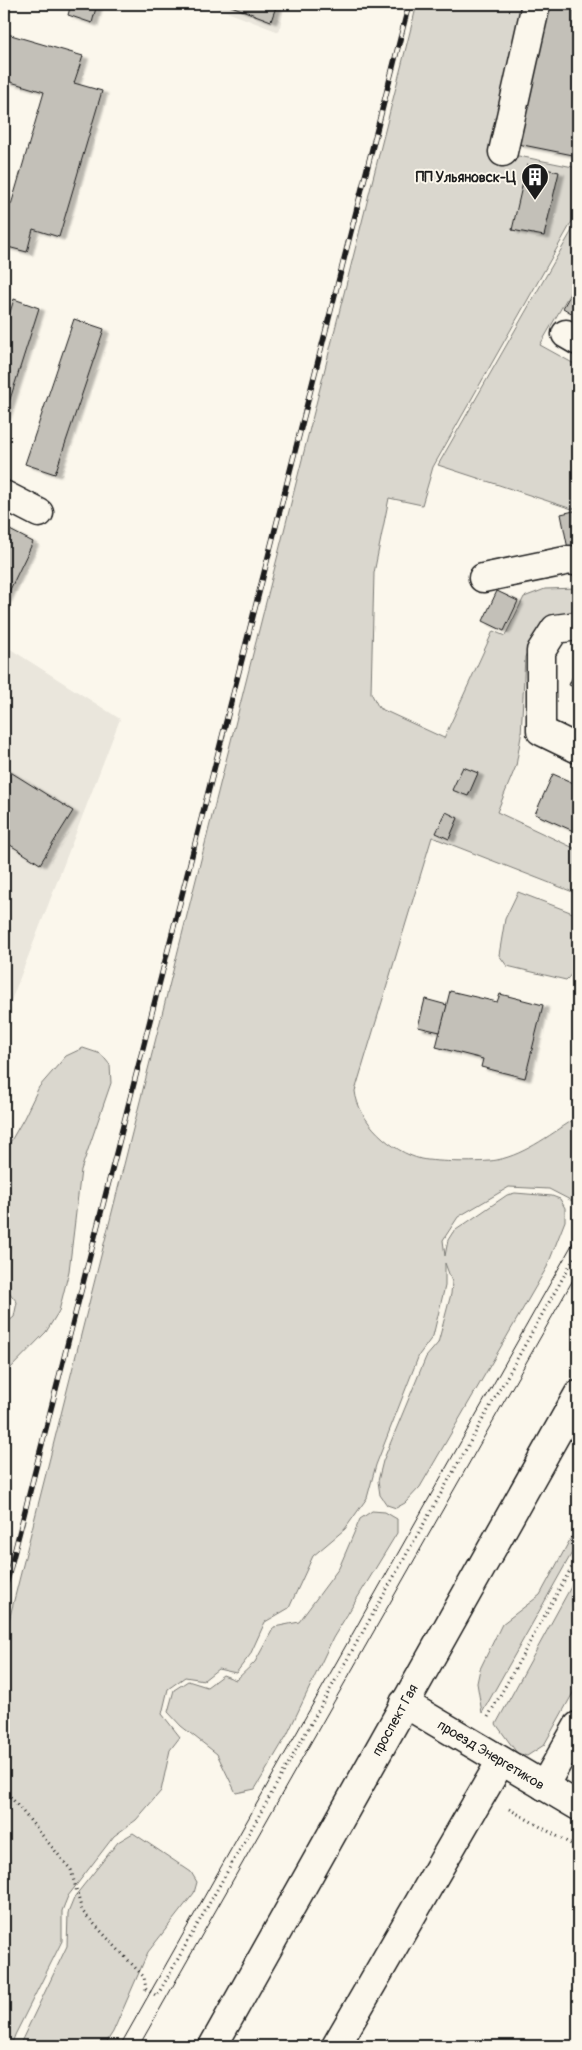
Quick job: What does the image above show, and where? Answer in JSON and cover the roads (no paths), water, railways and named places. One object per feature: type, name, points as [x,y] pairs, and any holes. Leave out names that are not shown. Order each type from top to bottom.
[{"type":"main road","points":[[503,152],[536,4]]},
{"type":"main road","points":[[4,495],[39,513]]},
{"type":"main road","points":[[483,578],[570,560],[578,562]]},
{"type":"main road","points":[[578,626],[555,630],[541,651],[541,730],[578,749]]},
{"type":"main road","name":"проспект Гая","points":[[213,2046],[404,1703],[575,1406]]},
{"type":"main road","name":"проезд Энергетиков","points":[[404,1703],[578,1806]]},
{"type":"main road","points":[[544,1786],[578,1726]]},
{"type":"main road","points":[[336,2046],[501,1761]]},
{"type":"tram line","points":[[120,2046],[578,1234]]},
{"type":"tram line","points":[[139,2046],[578,1271]]},
{"type":"railway","points":[[4,1593],[409,4]]},
{"type":"place","name":"ПП Ульяновск-Ц","points":[[535,201]]}]
